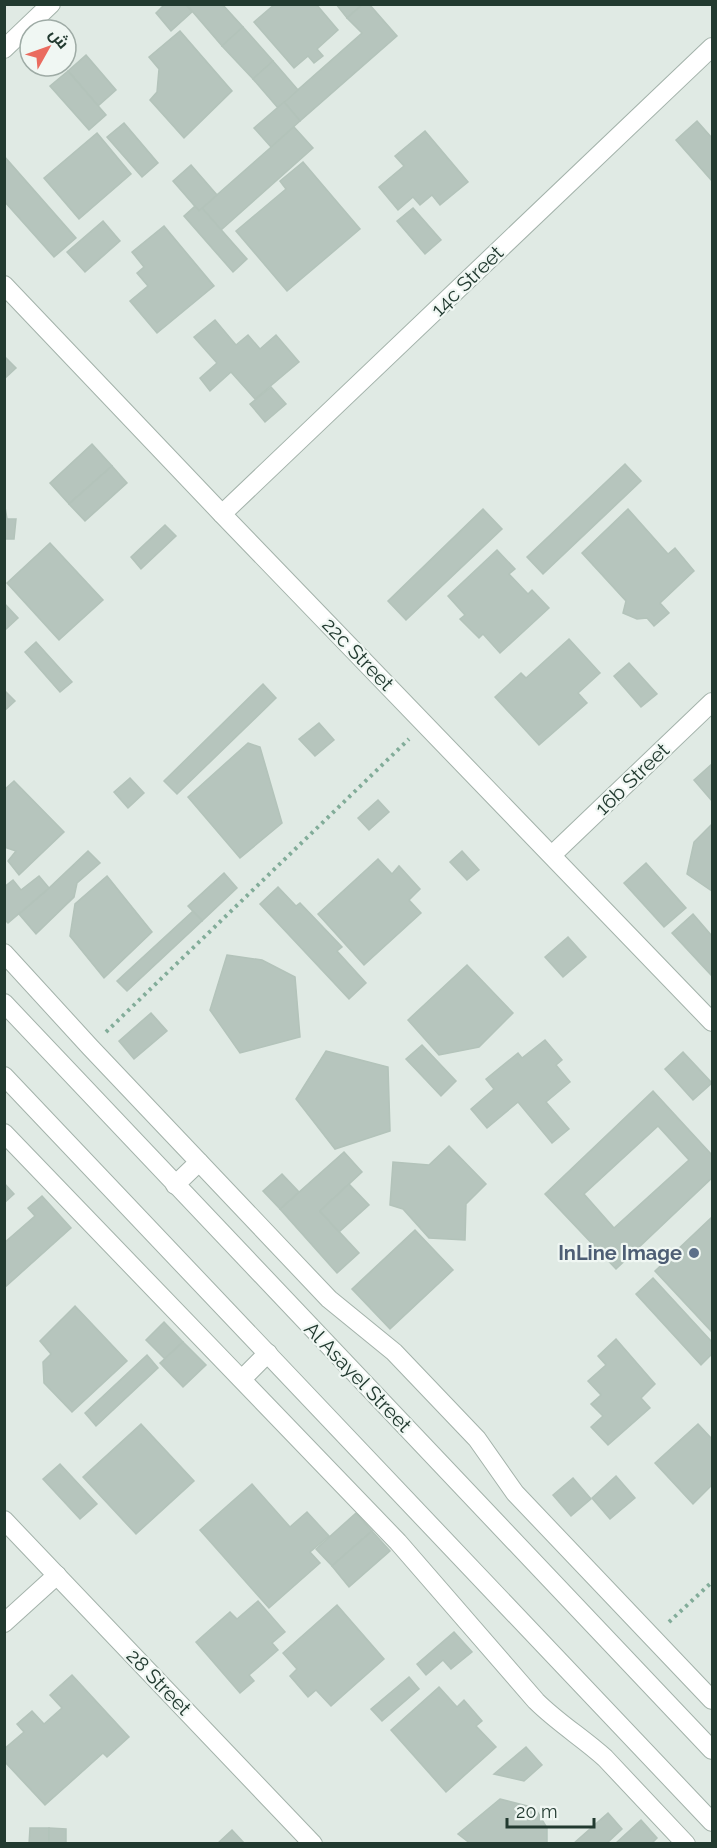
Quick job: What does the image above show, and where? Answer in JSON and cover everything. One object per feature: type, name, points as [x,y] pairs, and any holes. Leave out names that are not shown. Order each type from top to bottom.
[{"type":"street","points":[[4,49],[51,4]]},
{"type":"street","name":"14c Street","points":[[222,514],[712,47]]},
{"type":"street","name":"22c Street","points":[[4,285],[712,1022]]},
{"type":"street","name":"16b Street","points":[[552,855],[712,702]]},
{"type":"street","points":[[4,953],[329,1299],[388,1347],[477,1439],[515,1493],[712,1700]]},
{"type":"street","name":"Al Asayel Street","points":[[4,1003],[712,1750]]},
{"type":"street","points":[[4,1076],[712,1822]]},
{"type":"street","points":[[4,1133],[398,1542],[548,1713],[605,1758],[686,1844]]},
{"type":"street","points":[[176,1185],[199,1162]]},
{"type":"street","points":[[242,1379],[268,1353]]},
{"type":"street","name":"28 Street","points":[[4,1520],[313,1844]]},
{"type":"street","points":[[4,1623],[57,1575]]},
{"type":"path","points":[[90,1047],[425,723]]},
{"type":"path","points":[[653,1637],[712,1582]]},
{"type":"building","points":[[165,4],[186,4],[192,12],[171,31],[156,13]]},
{"type":"building","points":[[186,4],[222,4],[243,27],[222,46]]},
{"type":"building","points":[[275,4],[316,4],[338,30],[317,49],[323,56],[314,63],[308,56],[294,68],[254,22]]},
{"type":"building","points":[[336,4],[363,4],[347,18]]},
{"type":"building","points":[[363,4],[369,4],[397,36],[300,121],[284,102],[362,33],[347,18]]},
{"type":"building","points":[[243,27],[273,61],[253,79],[222,46]]},
{"type":"building","points":[[180,31],[232,91],[184,138],[150,100],[157,92],[159,69],[149,57]]},
{"type":"building","points":[[86,55],[116,90],[98,106],[74,78],[78,78],[78,62]]},
{"type":"building","points":[[273,61],[298,90],[278,108],[253,79]]},
{"type":"building","points":[[60,78],[74,78],[106,115],[89,130],[50,86]]},
{"type":"building","points":[[284,102],[300,121],[271,147],[254,128]]},
{"type":"building","points":[[697,121],[712,138],[712,181],[676,140]]},
{"type":"building","points":[[124,123],[158,163],[142,177],[107,137]]},
{"type":"building","points":[[294,127],[313,148],[221,230],[202,208]]},
{"type":"building","points":[[425,131],[468,182],[440,205],[432,195],[420,205],[413,197],[398,210],[379,187],[404,166],[395,156]]},
{"type":"building","points":[[97,133],[131,174],[79,219],[44,178]]},
{"type":"building","points":[[4,156],[76,238],[54,257],[4,201]]},
{"type":"building","points":[[303,162],[360,229],[287,291],[236,231],[286,189],[280,181]]},
{"type":"building","points":[[191,165],[217,195],[199,211],[173,181]]},
{"type":"building","points":[[195,206],[199,211],[202,208],[247,259],[233,272],[184,216]]},
{"type":"building","points":[[413,208],[441,240],[425,254],[397,221]]},
{"type":"building","points":[[103,221],[120,241],[85,272],[67,252]]},
{"type":"building","points":[[164,226],[214,286],[157,333],[130,301],[148,286],[137,273],[144,267],[132,252]]},
{"type":"building","points":[[215,320],[236,345],[248,335],[260,349],[276,335],[299,362],[255,399],[231,372],[210,391],[200,378],[217,363],[194,337]]},
{"type":"building","points":[[4,356],[16,368],[4,379]]},
{"type":"building","points":[[271,387],[286,404],[265,422],[250,404]]},
{"type":"building","points":[[92,444],[112,466],[69,504],[50,483]]},
{"type":"building","points":[[625,464],[641,481],[543,574],[527,557]]},
{"type":"building","points":[[112,466],[127,483],[85,521],[69,504]]},
{"type":"building","points":[[4,501],[7,519],[16,519],[14,539],[4,539]]},
{"type":"building","points":[[483,509],[502,529],[406,620],[388,601]]},
{"type":"building","points":[[628,509],[668,554],[675,548],[694,571],[660,603],[669,613],[654,626],[647,618],[637,619],[623,613],[626,601],[582,553]]},
{"type":"building","points":[[165,525],[176,536],[141,569],[131,557]]},
{"type":"building","points":[[50,543],[103,600],[59,640],[7,583]]},
{"type":"building","points":[[497,550],[515,569],[509,574],[528,594],[532,590],[549,608],[500,653],[483,634],[479,638],[460,619],[465,615],[448,596]]},
{"type":"building","points":[[4,603],[18,618],[5,630],[4,629]]},
{"type":"building","points":[[569,639],[600,673],[578,693],[587,703],[539,745],[495,697],[521,673],[526,678]]},
{"type":"building","points":[[36,642],[72,682],[60,692],[25,652]]},
{"type":"building","points":[[629,663],[657,694],[641,707],[614,676]]},
{"type":"building","points":[[263,684],[276,698],[177,794],[164,781]]},
{"type":"building","points":[[4,690],[15,701],[4,711]]},
{"type":"building","points":[[319,723],[334,740],[315,756],[299,739]]},
{"type":"building","points":[[248,743],[260,747],[282,823],[240,858],[188,797]]},
{"type":"building","points":[[712,764],[712,801],[694,780]]},
{"type":"building","points":[[130,778],[144,793],[128,808],[114,792]]},
{"type":"building","points":[[14,781],[64,832],[19,875],[8,861],[16,851],[4,847],[4,790]]},
{"type":"building","points":[[378,800],[389,812],[369,830],[358,818]]},
{"type":"building","points":[[712,824],[712,891],[687,874],[694,842]]},
{"type":"building","points":[[88,851],[100,863],[77,883],[74,897],[36,934],[19,914]]},
{"type":"building","points":[[462,851],[479,870],[467,880],[450,862]]},
{"type":"building","points":[[378,859],[392,874],[399,866],[420,889],[409,900],[421,913],[364,965],[318,914]]},
{"type":"building","points":[[646,863],[686,908],[664,927],[624,883]]},
{"type":"building","points":[[224,873],[237,888],[202,921],[188,906]]},
{"type":"building","points":[[39,876],[49,888],[8,923],[4,919],[4,887],[13,880],[21,890]]},
{"type":"building","points":[[107,876],[152,932],[104,978],[70,936],[75,904]]},
{"type":"building","points":[[278,887],[296,906],[300,903],[342,947],[337,951],[366,983],[349,999],[260,904]]},
{"type":"building","points":[[193,911],[202,921],[127,991],[117,981]]},
{"type":"building","points":[[693,914],[712,936],[712,976],[672,933]]},
{"type":"building","points":[[568,937],[586,957],[563,977],[545,957]]},
{"type":"building","points":[[227,955],[262,960],[295,977],[300,1037],[240,1053],[210,1010]]},
{"type":"building","points":[[467,965],[513,1013],[479,1047],[439,1055],[408,1020]]},
{"type":"building","points":[[151,1013],[167,1031],[134,1059],[119,1041]]},
{"type":"building","points":[[545,1040],[562,1060],[556,1065],[570,1082],[546,1102],[569,1129],[552,1143],[518,1102],[487,1128],[471,1109],[494,1089],[486,1079],[518,1053],[522,1058]]},
{"type":"building","points":[[422,1045],[456,1081],[441,1096],[406,1059]]},
{"type":"building","points":[[326,1051],[388,1067],[390,1131],[335,1149],[296,1099]]},
{"type":"building","points":[[683,1052],[712,1083],[693,1100],[665,1069]]},
{"type":"building","points":[[653,1091],[712,1155],[712,1178],[616,1269],[545,1194]],"holes":[[[658,1126],[689,1160],[614,1228],[584,1194]]]},
{"type":"building","points":[[449,1146],[486,1184],[466,1204],[465,1240],[429,1238],[403,1209],[390,1205],[393,1162],[429,1165]]},
{"type":"building","points":[[344,1152],[362,1172],[320,1211],[359,1253],[337,1273],[280,1209]]},
{"type":"building","points":[[282,1174],[299,1192],[280,1209],[263,1191]]},
{"type":"building","points":[[4,1183],[14,1194],[4,1203]]},
{"type":"building","points":[[349,1184],[369,1205],[339,1232],[320,1211]]},
{"type":"building","points":[[42,1196],[71,1228],[4,1288],[4,1243],[35,1216],[28,1208]]},
{"type":"building","points":[[712,1217],[712,1332],[655,1271]]},
{"type":"building","points":[[415,1230],[453,1270],[390,1329],[352,1289]]},
{"type":"building","points":[[653,1278],[712,1342],[712,1354],[701,1365],[636,1294]]},
{"type":"building","points":[[75,1306],[127,1361],[72,1412],[44,1383],[43,1362],[51,1354],[40,1341]]},
{"type":"building","points":[[164,1322],[183,1342],[165,1359],[146,1340]]},
{"type":"building","points":[[616,1339],[655,1384],[641,1398],[650,1408],[608,1445],[591,1427],[603,1416],[591,1404],[601,1395],[588,1381],[606,1365],[598,1356]]},
{"type":"building","points":[[183,1342],[206,1365],[183,1387],[160,1363]]},
{"type":"building","points":[[147,1355],[158,1368],[96,1426],[85,1413]]},
{"type":"building","points":[[141,1424],[194,1481],[136,1534],[83,1477]]},
{"type":"building","points":[[698,1424],[712,1439],[712,1485],[693,1504],[655,1463]]},
{"type":"building","points":[[60,1464],[97,1504],[80,1519],[43,1479]]},
{"type":"building","points":[[616,1476],[635,1498],[610,1519],[592,1498]]},
{"type":"building","points":[[573,1478],[591,1499],[571,1516],[553,1495]]},
{"type":"building","points":[[252,1484],[290,1527],[307,1512],[329,1536],[310,1552],[320,1563],[269,1608],[200,1530]]},
{"type":"building","points":[[356,1513],[372,1531],[332,1566],[316,1549]]},
{"type":"building","points":[[372,1531],[390,1551],[349,1587],[332,1566]]},
{"type":"building","points":[[258,1601],[285,1632],[272,1643],[278,1650],[249,1675],[254,1681],[240,1693],[196,1642],[230,1612],[237,1619]]},
{"type":"building","points":[[337,1605],[384,1659],[331,1706],[316,1690],[308,1697],[290,1676],[297,1669],[283,1653]]},
{"type":"building","points":[[454,1632],[472,1652],[451,1669],[443,1660],[426,1675],[417,1664]]},
{"type":"building","points":[[72,1675],[129,1737],[107,1757],[103,1753],[45,1805],[4,1761],[4,1749],[24,1732],[17,1724],[32,1711],[44,1724],[62,1708],[50,1695]]},
{"type":"building","points":[[409,1677],[419,1689],[382,1721],[371,1709]]},
{"type":"building","points":[[439,1687],[457,1707],[464,1700],[482,1721],[476,1726],[496,1747],[446,1792],[391,1730]]},
{"type":"building","points":[[526,1747],[542,1765],[524,1781],[494,1774]]},
{"type":"building","points":[[500,1799],[535,1808],[547,1828],[547,1844],[471,1844],[458,1834]]},
{"type":"building","points":[[608,1813],[622,1829],[606,1844],[573,1844]]},
{"type":"building","points":[[641,1820],[657,1838],[651,1844],[615,1844]]},
{"type":"building","points":[[30,1828],[49,1828],[49,1844],[29,1844]]},
{"type":"building","points":[[49,1828],[66,1829],[66,1844],[49,1844]]},
{"type":"building","points":[[232,1830],[245,1844],[217,1844]]},
{"type":"place","name":"InLine Image","points":[[694,1253]]}]
